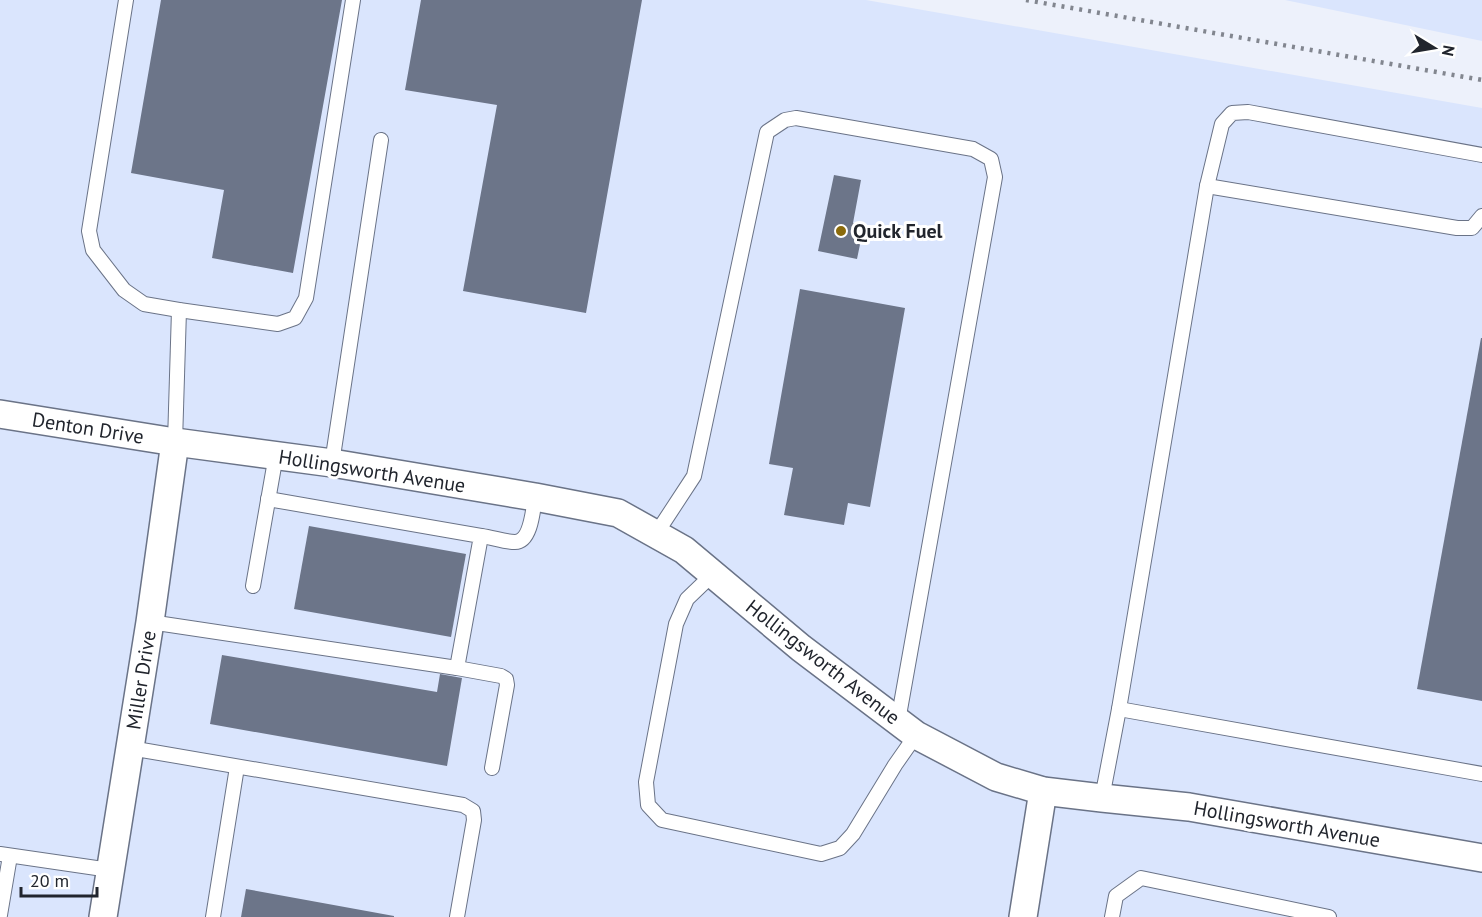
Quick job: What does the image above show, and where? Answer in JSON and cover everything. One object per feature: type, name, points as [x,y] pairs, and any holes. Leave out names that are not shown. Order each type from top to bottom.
[{"type":"street","name":"Denton Drive","points":[[0,414],[176,442]]},
{"type":"street","name":"Hollingsworth Avenue","points":[[176,442],[332,463],[618,513],[684,550],[801,648],[907,728],[996,777],[1043,791],[1189,807],[1482,858]]},
{"type":"street","name":"Miller Drive","points":[[103,917],[176,442]]},
{"type":"street","points":[[1023,917],[1043,791]]},
{"type":"lane","points":[[126,0],[89,231],[93,250],[124,290],[144,304],[278,324],[296,318],[306,298],[353,0]]},
{"type":"lane","points":[[1102,798],[1207,186],[1221,124],[1232,113],[1248,112],[1482,155]]},
{"type":"lane","points":[[656,534],[694,476],[768,132],[785,120],[796,118],[973,149],[991,159],[995,177],[907,728],[895,765],[853,834],[840,848],[820,854],[662,820],[648,805],[646,782],[676,624],[687,599],[712,574]]},
{"type":"lane","points":[[332,463],[381,140]]},
{"type":"lane","points":[[1207,186],[1457,228],[1472,228],[1482,216]]},
{"type":"lane","points":[[176,442],[179,310]]},
{"type":"lane","points":[[253,586],[276,455]]},
{"type":"lane","points":[[268,499],[516,542],[523,539],[528,532],[535,497]]},
{"type":"lane","points":[[457,668],[481,536]]},
{"type":"lane","points":[[150,622],[501,676],[506,679],[507,686],[492,768]]},
{"type":"lane","points":[[1119,709],[1482,774]]},
{"type":"lane","points":[[130,748],[462,805],[473,811],[474,820],[457,917]]},
{"type":"lane","points":[[213,917],[237,767]]},
{"type":"lane","points":[[0,915],[5,855],[110,870]]},
{"type":"lane","points":[[1112,917],[1116,896],[1141,878],[1329,917]]},
{"type":"shaded area","points":[[0,0],[866,0],[1482,108],[1482,917],[0,917]]},
{"type":"shaded area","points":[[1285,0],[1482,0],[1482,41]]},
{"type":"building","points":[[161,0],[342,0],[293,273],[212,258],[224,190],[131,173]]},
{"type":"building","points":[[421,0],[642,0],[586,313],[463,291],[497,105],[405,90]]},
{"type":"building","points":[[834,175],[861,180],[853,223],[864,225],[857,259],[818,251]]},
{"type":"building","points":[[800,289],[905,308],[870,507],[848,503],[844,525],[784,515],[793,468],[769,464]]},
{"type":"building","points":[[1482,338],[1482,701],[1417,689]]},
{"type":"building","points":[[309,526],[466,554],[451,637],[294,609]]},
{"type":"building","points":[[222,655],[437,692],[440,674],[462,678],[447,766],[210,724]]},
{"type":"building","points":[[246,889],[394,916],[394,917],[241,917]]},
{"type":"railway","points":[[1026,0],[1482,80]]},
{"type":"place","name":"Quick Fuel","points":[[841,231]]}]
